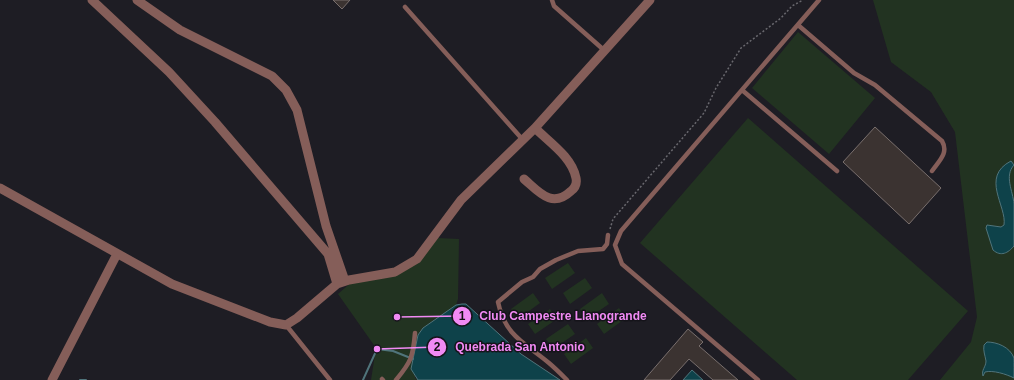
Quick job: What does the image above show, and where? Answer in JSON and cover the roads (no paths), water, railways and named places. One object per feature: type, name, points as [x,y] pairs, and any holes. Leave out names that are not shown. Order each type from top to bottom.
[{"type":"street","points":[[92,0],[169,72],[215,122],[312,235],[331,254]]},
{"type":"street","points":[[137,0],[180,30],[272,76],[286,90],[297,110],[326,226],[331,254],[341,283]]},
{"type":"street","points":[[0,188],[172,284],[270,322],[286,324],[297,318],[341,283],[395,272],[416,259],[461,200],[535,128],[606,51],[650,0]]},
{"type":"street","points":[[524,179],[543,197],[554,200],[568,194],[575,188],[576,179],[570,162],[535,128]]},
{"type":"street","points":[[312,235],[326,226]]},
{"type":"street","points":[[52,380],[117,254]]},
{"type":"lane","points":[[552,0],[554,6],[606,51]]},
{"type":"lane","points":[[758,380],[622,264],[615,245],[621,231],[819,0]]},
{"type":"lane","points":[[405,7],[523,140]]},
{"type":"lane","points":[[798,25],[854,73],[875,86],[942,141],[945,146],[944,154],[932,171]]},
{"type":"lane","points":[[742,90],[838,171]]},
{"type":"lane","points":[[567,380],[549,362],[517,339],[503,320],[498,302],[522,282],[533,277],[540,269],[556,260],[578,251],[603,249],[607,244],[608,235]]},
{"type":"lane","points":[[286,324],[330,380]]},
{"type":"lane","points":[[396,380],[409,364],[412,357],[415,334]]},
{"type":"water","points":[[1011,161],[1014,165],[1011,169],[1009,179],[1014,204],[1014,246],[1009,251],[1002,254],[993,250],[986,228],[987,225],[1001,227],[1004,225],[1004,217],[996,183],[997,175],[1002,168]]},
{"type":"water","points":[[466,304],[521,354],[560,380],[418,380],[411,369],[418,335],[423,328],[456,305]]},
{"type":"water","points":[[987,342],[1003,346],[1010,351],[1014,358],[1014,378],[996,372],[985,372],[983,376],[986,361],[984,345]]},
{"type":"water","points":[[692,370],[703,380],[683,380]]},
{"type":"waterway","points":[[363,380],[377,349],[393,351],[413,359]]},
{"type":"waterway","points":[[80,380],[86,380]]},
{"type":"place","name":"Club Campestre Llanogrande","points":[[397,317]]},
{"type":"place","name":"Quebrada San Antonio","points":[[377,349]]}]
